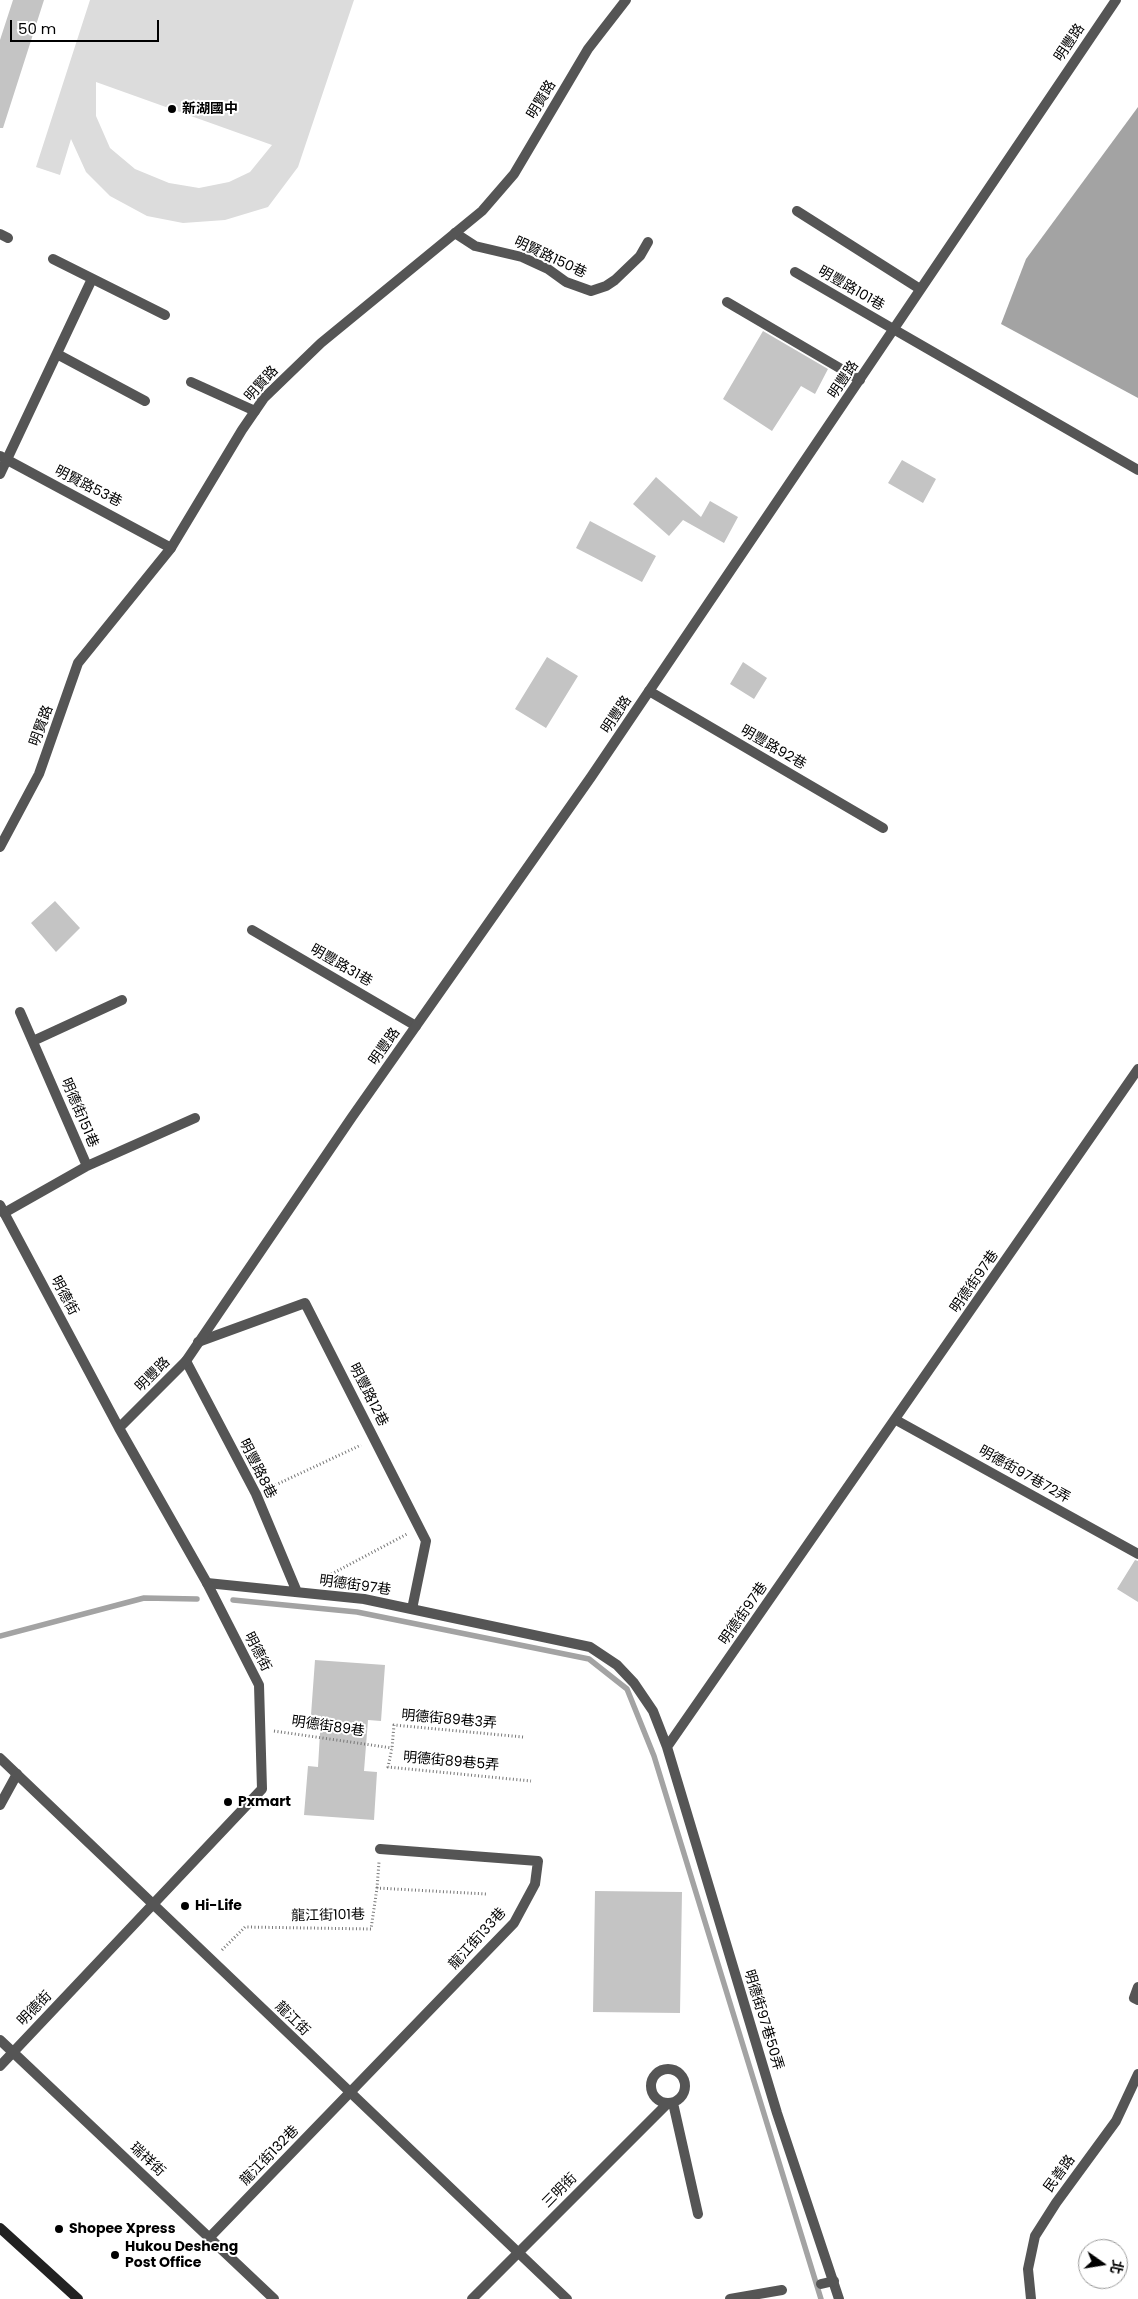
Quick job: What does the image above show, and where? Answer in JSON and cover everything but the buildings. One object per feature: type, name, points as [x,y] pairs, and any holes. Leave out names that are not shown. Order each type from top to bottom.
[{"type":"main road","points":[[0,2228],[78,2299]]},
{"type":"street","name":"明賢路","points":[[0,847],[39,774],[78,663],[171,548],[264,398],[321,343],[482,211],[514,174],[588,49],[626,0]]},
{"type":"street","name":"明豐路","points":[[119,1428],[186,1361],[649,691],[1116,0]]},
{"type":"street","points":[[797,211],[920,289]]},
{"type":"street","name":"明賢路150巷","points":[[455,233],[475,246],[522,257],[548,270],[566,282],[591,291],[606,286],[615,280],[640,256],[648,242]]},
{"type":"street","points":[[53,260],[165,315]]},
{"type":"street","name":"明豐路101巷","points":[[794,272],[1138,470]]},
{"type":"street","points":[[0,474],[3,458],[57,354],[92,279]]},
{"type":"street","points":[[726,302],[860,380]]},
{"type":"street","points":[[57,354],[145,401]]},
{"type":"street","points":[[191,382],[255,411]]},
{"type":"street","name":"明賢路53巷","points":[[3,458],[171,548]]},
{"type":"street","name":"明豐路92巷","points":[[649,691],[883,828]]},
{"type":"street","name":"明豐路31巷","points":[[252,930],[416,1026]]},
{"type":"street","points":[[33,1041],[122,1000]]},
{"type":"street","name":"明德街151巷","points":[[2,1209],[87,1166],[20,1012]]},
{"type":"street","name":"明德街97巷","points":[[667,1747],[896,1420],[1138,1069]]},
{"type":"street","points":[[87,1166],[196,1118]]},
{"type":"street","name":"明德街","points":[[0,2066],[154,1906],[262,1789],[258,1685],[207,1583],[119,1428],[2,1209]]},
{"type":"street","name":"明豐路12巷","points":[[198,1342],[305,1302],[426,1542],[412,1609]]},
{"type":"street","name":"明豐路8巷","points":[[186,1361],[256,1494],[297,1592]]},
{"type":"street","name":"明德街97巷72弄","points":[[896,1420],[1138,1554]]},
{"type":"street","name":"明德街97巷","points":[[207,1583],[364,1599],[590,1647],[617,1665],[634,1683],[653,1711],[667,1747]]},
{"type":"street","name":"明德街97巷50弄","points":[[667,1747],[777,2113],[840,2299]]},
{"type":"street","name":"龍江街","points":[[0,1758],[517,2254],[567,2299]]},
{"type":"street","points":[[0,1805],[17,1774]]},
{"type":"street","name":"龍江街133巷","points":[[350,2094],[514,1924],[535,1884],[538,1861],[380,1849]]},
{"type":"street","points":[[1138,1987],[1134,1998],[1138,2000]]},
{"type":"street","name":"瑞祥街","points":[[0,2040],[274,2299]]},
{"type":"street","name":"民善路","points":[[1031,2299],[1028,2269],[1035,2236],[1116,2121],[1138,2074]]},
{"type":"street","name":"龍江街132巷","points":[[209,2238],[350,2094]]},
{"type":"street","name":"三明街","points":[[472,2299],[670,2103],[698,2214]]},
{"type":"street","points":[[821,2284],[834,2282]]},
{"type":"street","points":[[730,2299],[782,2290]]},
{"type":"path","points":[[256,1494],[346,1454],[374,1437]]},
{"type":"path","points":[[297,1592],[419,1528]]},
{"type":"path","name":"明德街89巷3弄","points":[[392,1748],[394,1726],[523,1737]]},
{"type":"path","name":"明德街89巷","points":[[260,1729],[392,1748]]},
{"type":"path","name":"明德街89巷5弄","points":[[392,1748],[388,1767],[532,1781]]},
{"type":"path","points":[[380,1849],[377,1888],[486,1894]]},
{"type":"path","name":"龍江街101巷","points":[[211,1960],[245,1927],[371,1929],[377,1888]]},
{"type":"shaded area","points":[[90,0],[354,0],[298,167],[268,207],[225,220],[183,223],[147,216],[110,196],[86,172],[71,139],[60,175],[36,167]],"holes":[[[96,82],[272,145],[250,172],[229,182],[199,188],[169,183],[135,169],[110,148],[96,116]]]},
{"type":"shaded area","points":[[1138,107],[1138,398],[1001,324],[1026,259]]},
{"type":"waterway","points":[[0,1636],[144,1598],[197,1599]]},
{"type":"waterway","points":[[233,1600],[357,1612],[589,1659],[627,1689],[654,1756],[821,2299]]},
{"type":"place","name":"新湖國中","points":[[172,109]]},
{"type":"place","name":"Pxmart","points":[[228,1802]]},
{"type":"place","name":"Hi-Life","points":[[185,1906]]},
{"type":"place","name":"Shopee Xpress","points":[[59,2229]]},
{"type":"place","name":"Hukou Desheng Post Office","points":[[115,2255]]}]
